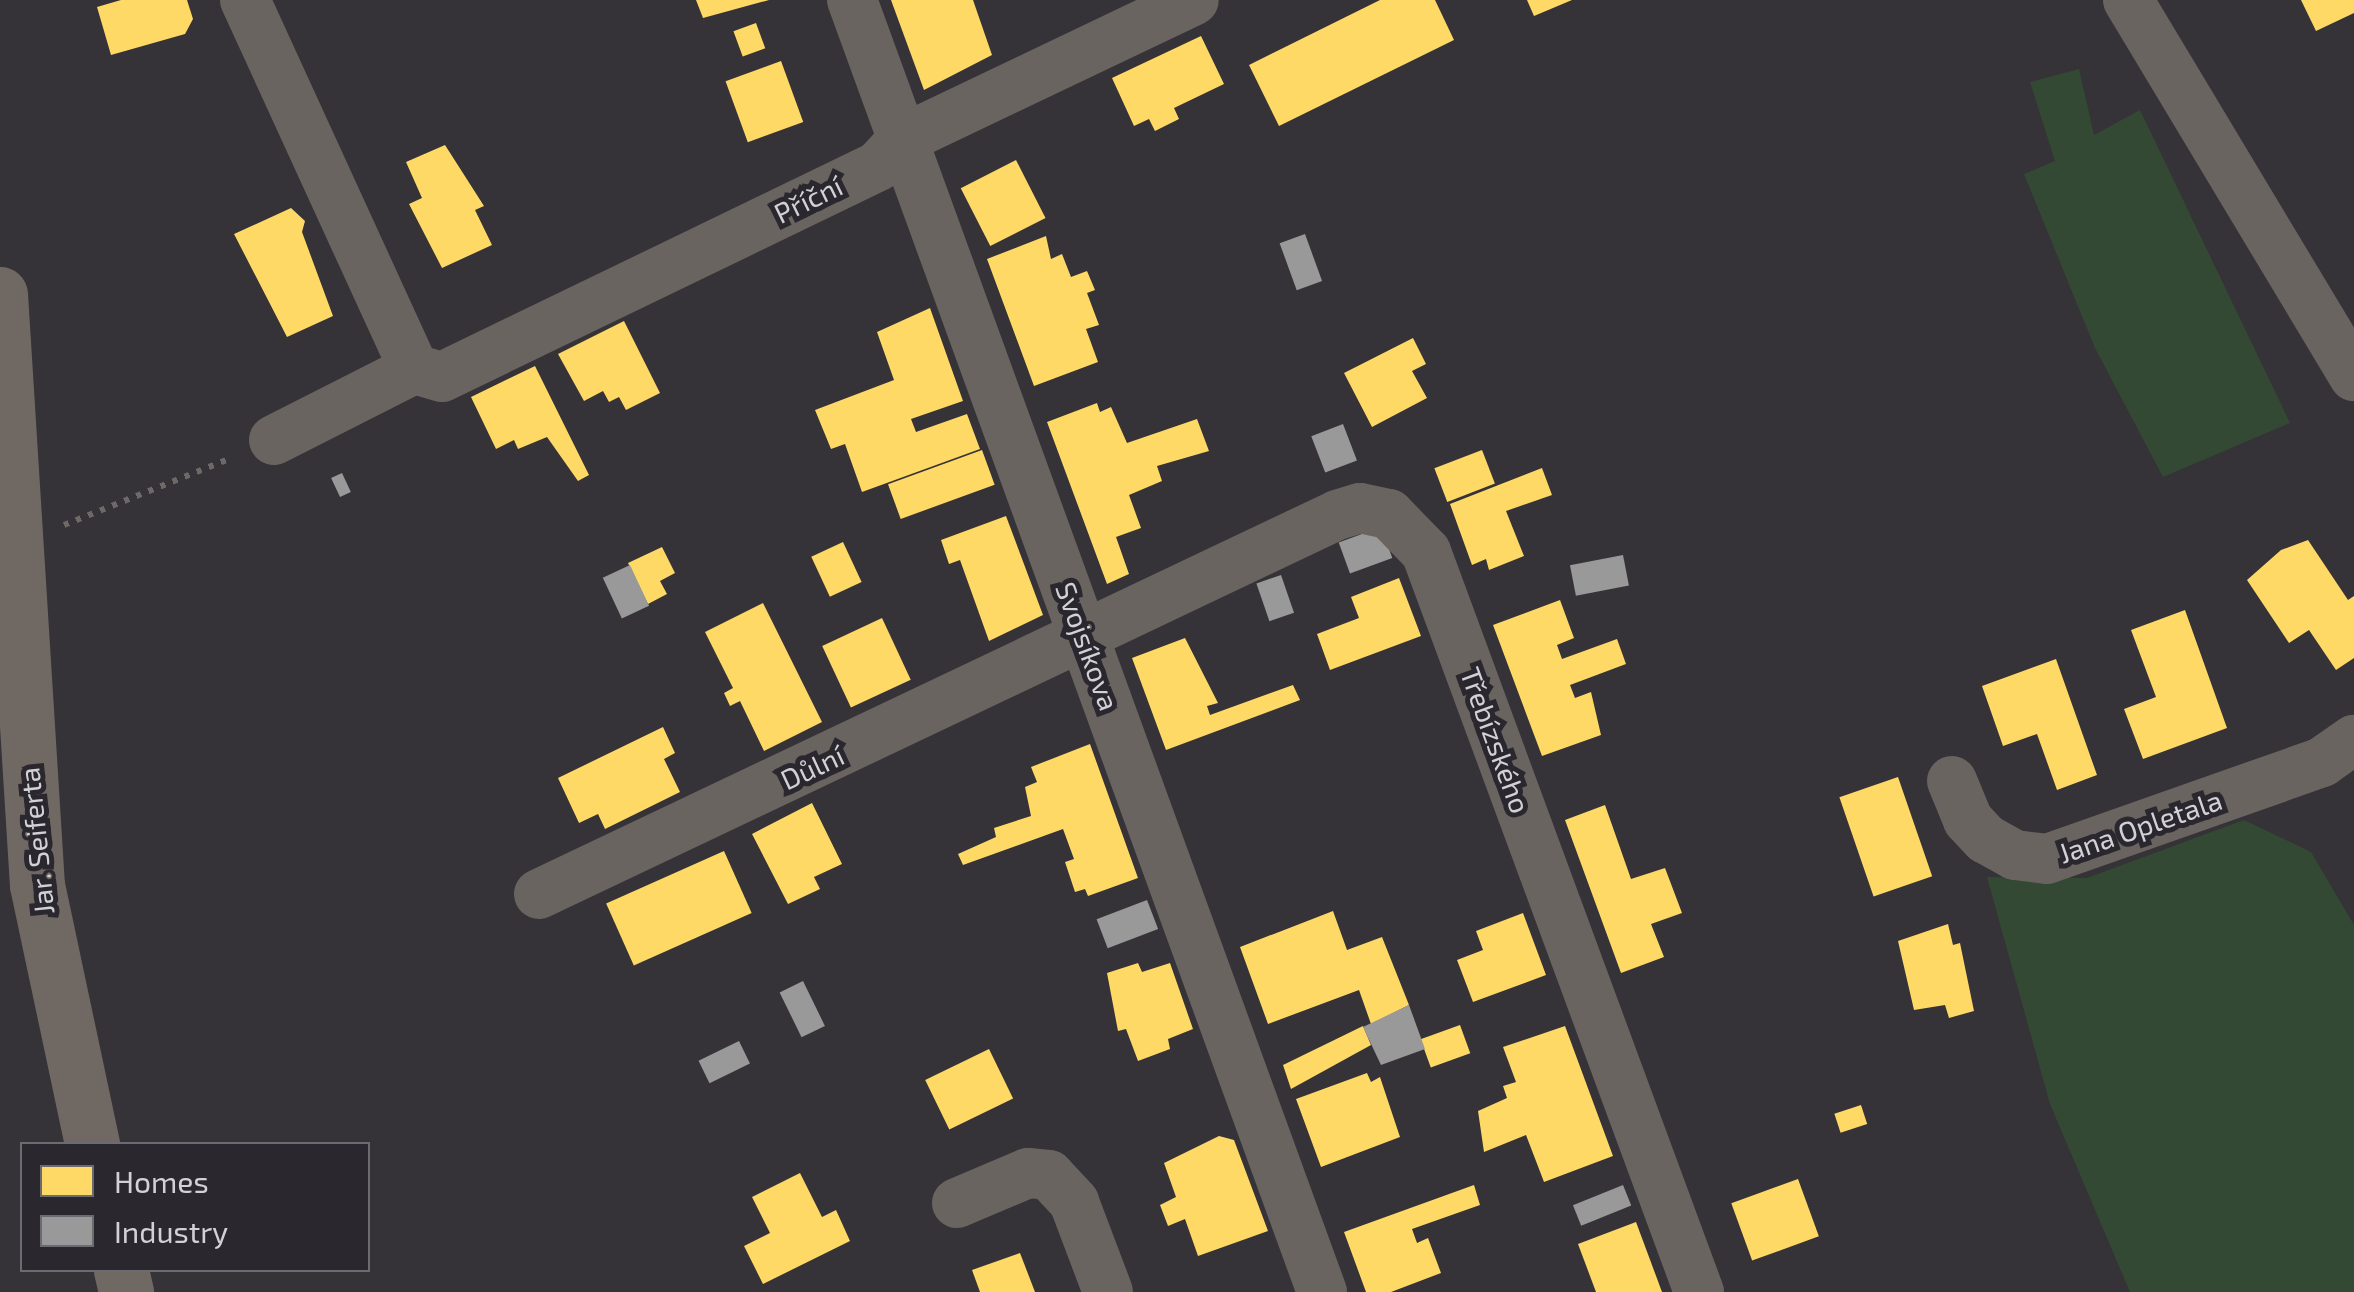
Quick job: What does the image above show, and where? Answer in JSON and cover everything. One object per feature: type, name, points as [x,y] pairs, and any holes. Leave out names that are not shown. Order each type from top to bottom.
[{"type":"street","points":[[245,0],[414,369]]},
{"type":"street","name":"Svojsíkova","points":[[852,0],[1322,1292]]},
{"type":"street","name":"Příční","points":[[274,440],[414,369],[442,377],[878,166],[903,139],[1194,0]]},
{"type":"street","points":[[2128,0],[2354,376]]},
{"type":"street","name":"Jar. Seiferta","points":[[0,294],[36,885],[92,1142]]},
{"type":"street","name":"Třebízského","points":[[1086,640],[1360,508],[1389,514],[1426,552],[1699,1292]]},
{"type":"street","name":"Důlní","points":[[539,894],[1086,640]]},
{"type":"street","name":"Jana Opletala","points":[[1952,782],[1968,820],[1986,839],[2014,855],[2047,859],[2322,762],[2354,740]]},
{"type":"street","points":[[957,1203],[1028,1173],[1049,1175],[1074,1202],[1108,1292]]},
{"type":"path","points":[[14,538],[86,519],[274,440]]},
{"type":"green space","points":[[2079,69],[2094,135],[2140,110],[2290,423],[2163,477],[2095,348],[2024,174],[2055,161],[2030,82]]},
{"type":"green space","points":[[2244,820],[2311,852],[2354,925],[2354,1292],[2130,1292],[2050,1104],[1987,877],[2087,878]]},
{"type":"building: Homes","points":[[121,0],[187,0],[193,19],[185,34],[111,55],[97,7]]},
{"type":"building: Homes","points":[[696,0],[769,0],[703,18]]},
{"type":"building: Homes","points":[[891,0],[973,0],[992,55],[924,90]]},
{"type":"building: Homes","points":[[1380,0],[1435,0],[1454,40],[1279,126],[1249,65]]},
{"type":"building: Homes","points":[[1527,0],[1572,0],[1534,16]]},
{"type":"building: Homes","points":[[2301,0],[2354,0],[2354,13],[2316,31]]},
{"type":"building: Homes","points":[[756,23],[765,48],[743,57],[733,31]]},
{"type":"building: Homes","points":[[1201,36],[1224,84],[1174,108],[1179,119],[1155,131],[1149,119],[1134,126],[1112,78]]},
{"type":"building: Homes","points":[[781,61],[803,122],[748,142],[726,81]]},
{"type":"building: Homes","points":[[445,145],[484,206],[475,210],[492,245],[442,268],[409,204],[422,198],[406,162]]},
{"type":"building: Homes","points":[[1016,160],[1046,218],[990,246],[961,188]]},
{"type":"building: Homes","points":[[291,208],[305,221],[302,232],[333,316],[287,337],[234,234]]},
{"type":"building: Homes","points":[[1046,236],[1051,259],[1062,254],[1071,277],[1087,271],[1095,290],[1087,293],[1099,325],[1086,329],[1098,362],[1034,386],[987,259]]},
{"type":"building: Homes","points":[[930,308],[963,401],[911,419],[916,432],[967,414],[980,449],[862,492],[845,444],[831,449],[815,410],[894,380],[877,332]]},
{"type":"building: Homes","points":[[624,321],[660,393],[626,410],[619,397],[609,402],[603,391],[584,401],[558,354]]},
{"type":"building: Homes","points":[[1413,338],[1426,364],[1412,371],[1427,398],[1372,427],[1344,373]]},
{"type":"building: Homes","points":[[535,366],[589,475],[578,481],[547,437],[518,449],[514,440],[496,449],[471,397]]},
{"type":"building: Homes","points":[[1097,403],[1100,412],[1111,407],[1127,443],[1197,419],[1209,451],[1157,466],[1162,481],[1129,495],[1141,528],[1116,537],[1129,574],[1107,584],[1047,422]]},
{"type":"building: Homes","points":[[982,450],[995,485],[901,519],[888,484]]},
{"type":"building: Homes","points":[[1482,450],[1495,484],[1447,502],[1434,468]]},
{"type":"building: Homes","points":[[1542,468],[1552,495],[1506,511],[1524,556],[1489,570],[1486,559],[1472,565],[1450,504]]},
{"type":"building: Homes","points":[[1006,516],[1043,615],[989,641],[960,560],[949,564],[941,540]]},
{"type":"building: Homes","points":[[2308,540],[2348,600],[2354,596],[2354,658],[2336,670],[2309,630],[2289,643],[2247,580],[2281,550]]},
{"type":"building: Homes","points":[[843,542],[862,582],[830,597],[811,557]]},
{"type":"building: Homes","points":[[662,547],[675,573],[660,581],[667,594],[648,604],[628,563]]},
{"type":"building: Homes","points":[[1399,578],[1421,636],[1330,670],[1317,634],[1359,618],[1351,597]]},
{"type":"building: Homes","points":[[1560,600],[1574,638],[1557,645],[1562,659],[1617,639],[1626,664],[1570,685],[1575,698],[1591,692],[1601,735],[1542,756],[1493,625]]},
{"type":"building: Homes","points":[[763,603],[822,722],[764,751],[740,701],[730,706],[724,693],[733,688],[705,632]]},
{"type":"building: Homes","points":[[2185,610],[2227,728],[2143,759],[2124,709],[2156,697],[2131,630]]},
{"type":"building: Homes","points":[[882,618],[911,680],[851,708],[822,646]]},
{"type":"building: Homes","points":[[1185,638],[1218,703],[1207,706],[1210,715],[1293,685],[1300,700],[1166,750],[1132,658]]},
{"type":"building: Homes","points":[[2056,659],[2097,775],[2057,790],[2037,734],[2003,746],[1982,686]]},
{"type":"building: Homes","points":[[663,727],[675,753],[664,759],[680,792],[605,829],[598,814],[579,823],[558,778]]},
{"type":"building: Homes","points":[[1090,744],[1138,878],[1088,896],[1085,889],[1075,892],[1065,862],[1074,859],[1063,829],[963,865],[958,854],[996,837],[994,828],[1031,816],[1025,787],[1037,782],[1031,767]]},
{"type":"building: Homes","points":[[1898,777],[1932,876],[1874,896],[1839,797]]},
{"type":"building: Homes","points":[[812,803],[842,864],[814,877],[820,889],[788,904],[752,834]]},
{"type":"building: Homes","points":[[1605,805],[1631,879],[1665,868],[1682,913],[1651,924],[1664,957],[1621,973],[1565,820]]},
{"type":"building: Homes","points":[[724,851],[752,913],[634,966],[606,903]]},
{"type":"building: Homes","points":[[1333,911],[1347,950],[1382,937],[1409,1005],[1371,1024],[1359,990],[1268,1024],[1240,947]]},
{"type":"building: Homes","points":[[1523,913],[1546,975],[1473,1002],[1457,960],[1483,950],[1476,931]]},
{"type":"building: Homes","points":[[1948,924],[1953,945],[1960,943],[1974,1011],[1949,1018],[1945,1005],[1914,1010],[1898,941]]},
{"type":"building: Homes","points":[[1138,963],[1142,972],[1170,963],[1193,1029],[1168,1039],[1170,1049],[1138,1061],[1126,1029],[1118,1031],[1107,973]]},
{"type":"building: Homes","points":[[1460,1025],[1470,1053],[1431,1068],[1421,1039]]},
{"type":"building: Homes","points":[[1363,1026],[1371,1045],[1291,1089],[1283,1065]]},
{"type":"building: Homes","points":[[1565,1026],[1613,1156],[1544,1182],[1526,1135],[1484,1152],[1478,1111],[1507,1098],[1503,1086],[1516,1082],[1503,1047]]},
{"type":"building: Homes","points":[[989,1049],[1013,1098],[949,1130],[925,1080]]},
{"type":"building: Homes","points":[[1367,1073],[1371,1082],[1380,1077],[1400,1137],[1321,1167],[1296,1099]]},
{"type":"building: Homes","points":[[1861,1105],[1867,1124],[1841,1133],[1834,1114]]},
{"type":"building: Homes","points":[[1219,1136],[1234,1140],[1268,1231],[1198,1256],[1185,1219],[1168,1226],[1160,1205],[1176,1197],[1164,1163]]},
{"type":"building: Homes","points":[[800,1173],[822,1217],[836,1210],[850,1241],[763,1284],[744,1246],[770,1233],[752,1197]]},
{"type":"building: Homes","points":[[1798,1179],[1819,1236],[1752,1261],[1731,1203]]},
{"type":"building: Homes","points":[[1474,1185],[1480,1205],[1412,1229],[1417,1243],[1428,1238],[1441,1273],[1391,1292],[1366,1292],[1344,1232]]},
{"type":"building: Homes","points":[[1636,1222],[1662,1292],[1596,1292],[1578,1244]]},
{"type":"building: Homes","points":[[1020,1253],[1035,1292],[980,1292],[972,1270]]},
{"type":"building: Industry","points":[[1305,234],[1322,281],[1297,290],[1280,243]]},
{"type":"building: Industry","points":[[1343,424],[1357,460],[1325,473],[1311,436]]},
{"type":"building: Industry","points":[[342,473],[351,492],[340,497],[331,478]]},
{"type":"building: Industry","points":[[1381,527],[1392,558],[1350,573],[1339,542]]},
{"type":"building: Industry","points":[[1623,555],[1629,585],[1576,596],[1570,565]]},
{"type":"building: Industry","points":[[630,565],[649,606],[622,618],[603,578]]},
{"type":"building: Industry","points":[[1281,575],[1294,613],[1269,621],[1256,583]]},
{"type":"building: Industry","points":[[1147,900],[1158,929],[1108,948],[1097,919]]},
{"type":"building: Industry","points":[[803,981],[825,1026],[802,1037],[780,992]]},
{"type":"building: Industry","points":[[1409,1005],[1425,1049],[1381,1065],[1363,1027]]},
{"type":"building: Industry","points":[[739,1041],[750,1063],[710,1083],[699,1061]]},
{"type":"building: Industry","points":[[1623,1185],[1631,1205],[1581,1226],[1573,1205]]}]
